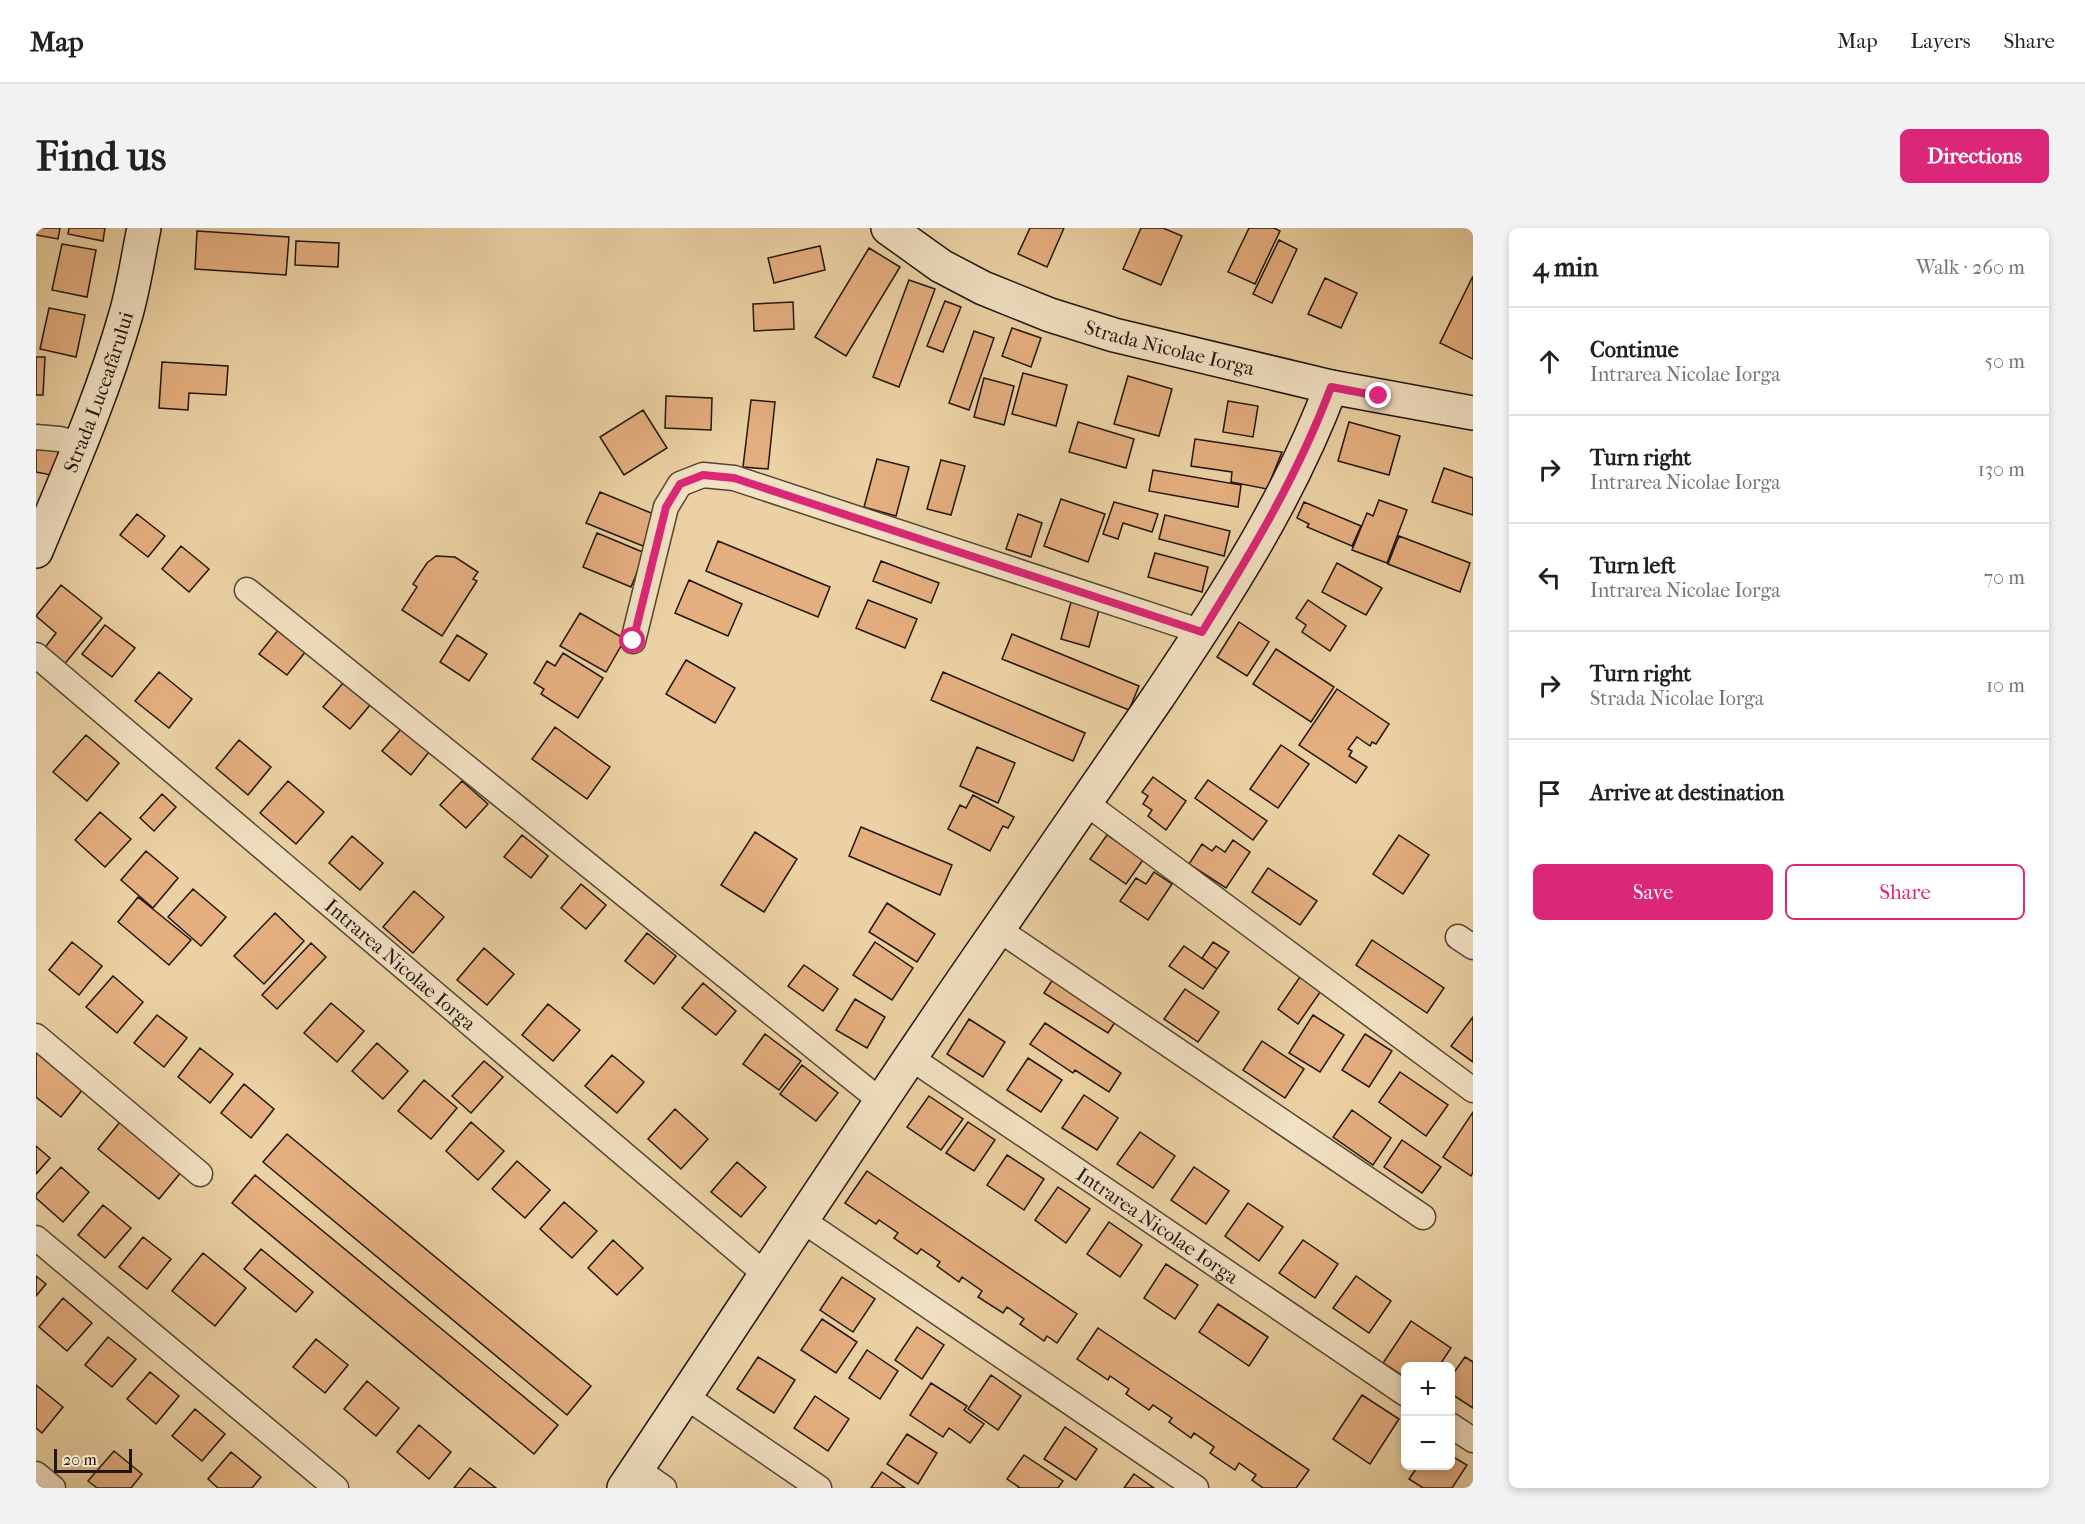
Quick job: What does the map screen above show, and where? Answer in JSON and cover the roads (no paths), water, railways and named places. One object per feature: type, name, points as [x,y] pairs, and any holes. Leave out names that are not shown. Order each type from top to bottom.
[{"type":"street","name":"Strada Luceafărului","points":[[36,551],[103,385],[127,313],[144,228]]},
{"type":"street","name":"Strada Nicolae Iorga","points":[[888,228],[941,266],[983,288],[1050,315],[1114,335],[1331,387],[1473,413]]},
{"type":"street","points":[[664,1488],[630,1479],[765,1274],[1202,632],[1255,546],[1296,471],[1331,387]]},
{"type":"street","points":[[36,437],[80,444]]},
{"type":"street","points":[[633,641],[666,507],[680,484],[703,475],[734,478],[1202,632]]},
{"type":"street","points":[[247,590],[882,1102]]},
{"type":"street","name":"Intrarea Nicolae Iorga","points":[[36,656],[765,1274]]},
{"type":"street","points":[[1086,803],[1473,1090]]},
{"type":"street","points":[[998,929],[1423,1216]]},
{"type":"street","points":[[36,1036],[201,1174]]},
{"type":"street","name":"Intrarea Nicolae Iorga","points":[[911,1058],[1401,1391]]},
{"type":"street","points":[[802,1220],[1196,1488]]},
{"type":"street","points":[[36,1239],[336,1488]]},
{"type":"street","points":[[685,1396],[819,1488]]},
{"type":"street","points":[[1455,1428],[1473,1440]]},
{"type":"street","points":[[36,1474],[52,1488]]}]
